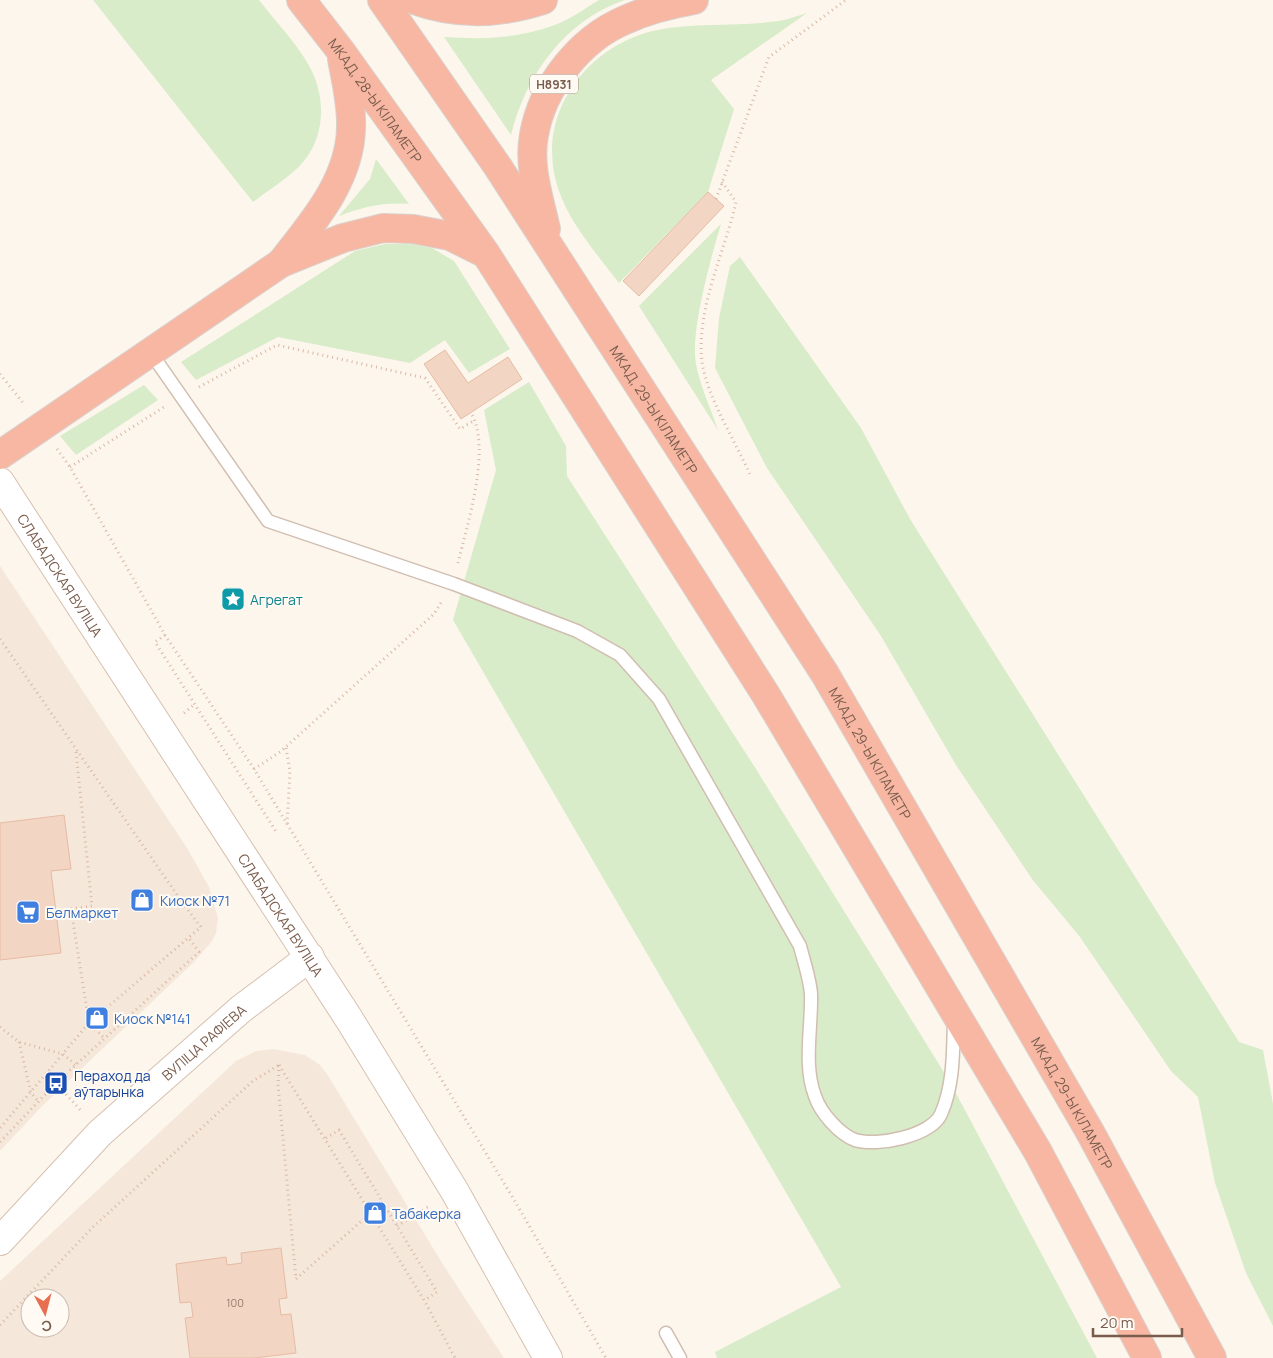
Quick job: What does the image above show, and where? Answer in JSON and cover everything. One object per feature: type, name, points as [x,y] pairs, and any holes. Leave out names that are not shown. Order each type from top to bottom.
[{"type":"highway","name":"МКАД, 28-Ы КІЛАМЕТР","points":[[301,0],[340,50],[486,254]]},
{"type":"highway","name":"МКАД, 29-Ы КІЛАМЕТР","points":[[382,0],[498,167],[825,674],[1085,1124],[1212,1358]]},
{"type":"highway","points":[[414,0],[450,10],[481,12],[515,9],[543,0]]},
{"type":"highway","name":"Н8931","points":[[550,247],[533,173],[534,136],[543,101],[562,71],[587,44],[624,20],[667,5],[694,0]]},
{"type":"highway","points":[[281,263],[325,206],[343,168],[351,129],[348,95],[340,50]]},
{"type":"highway","points":[[0,454],[281,263],[343,238],[383,228],[413,229],[450,236],[486,254],[766,696],[1038,1152],[1147,1358]]},
{"type":"main road","name":"СЛАБАДСКАЯ ВУЛІЦА","points":[[0,482],[310,957],[454,1190],[548,1358]]},
{"type":"main road","name":"ВУЛІЦА РАФІЕВА","points":[[0,1241],[100,1133],[241,1009],[310,957]]},
{"type":"lane","points":[[151,353],[268,521],[454,584],[577,631],[620,655],[658,699],[800,946],[811,992],[809,1070],[814,1096],[829,1121],[855,1140],[892,1141],[923,1131],[941,1115],[950,1082],[954,1012]]},
{"type":"lane","points":[[666,1333],[680,1358]]},
{"type":"path","points":[[716,200],[769,57],[846,0]]},
{"type":"path","points":[[722,182],[736,202],[730,230],[719,256],[703,325],[702,362],[724,424],[751,477]]},
{"type":"path","points":[[70,468],[181,396],[277,345],[425,378],[460,430],[475,420]]},
{"type":"path","points":[[0,374],[42,427],[70,468],[165,635],[254,769],[513,1198],[606,1358]]},
{"type":"path","points":[[254,769],[286,747],[434,614],[454,584],[479,468],[475,420],[471,413]]},
{"type":"path","points":[[165,635],[155,642],[278,833]]},
{"type":"path","points":[[0,639],[76,751],[182,902],[202,927],[89,1023],[0,1128]]},
{"type":"path","points":[[286,747],[290,771],[287,826]]},
{"type":"path","points":[[76,751],[92,906],[71,909],[89,1023],[104,1038]]},
{"type":"path","points":[[0,1142],[56,1083],[199,952],[188,937]]},
{"type":"path","points":[[0,1027],[19,1042],[63,1054],[76,1065]]},
{"type":"path","points":[[19,1042],[31,1093],[38,1101]]},
{"type":"path","points":[[279,1065],[326,1138],[424,1300],[455,1358]]},
{"type":"path","points":[[279,1065],[278,1085],[296,1278],[370,1212],[384,1202]]},
{"type":"path","points":[[0,1325],[93,1227],[253,1081],[279,1065]]},
{"type":"path","points":[[56,1083],[100,1133]]},
{"type":"path","points":[[326,1138],[339,1130],[384,1202],[437,1292],[424,1300]]},
{"type":"path","points":[[397,1226],[454,1190]]},
{"type":"shaded area","points":[[0,566],[187,848],[209,887],[218,918],[216,933],[212,941],[194,962],[42,1106],[0,1151]]},
{"type":"shaded area","points":[[273,1049],[305,1055],[320,1065],[444,1266],[504,1358],[0,1358],[0,1281],[236,1061],[256,1051]]},
{"type":"green space","points":[[93,0],[259,0],[303,56],[318,88],[321,114],[320,126],[311,150],[304,161],[287,177],[253,202]]},
{"type":"green space","points":[[599,0],[625,0],[603,9],[584,22],[566,36],[551,53],[538,71],[527,92],[511,135],[444,37],[489,38],[533,32],[562,22]]},
{"type":"green space","points":[[807,13],[711,80],[734,109],[708,192],[619,283],[576,226],[558,188],[552,161],[553,135],[560,110],[572,88],[588,68],[608,51],[631,38],[657,30],[687,26],[763,23],[785,20]]},
{"type":"green space","points":[[376,159],[409,204],[373,206],[339,216],[370,179]]},
{"type":"green space","points":[[721,224],[702,294],[695,350],[700,381],[718,430],[639,306]]},
{"type":"green space","points":[[385,244],[411,244],[432,248],[454,261],[510,349],[469,373],[445,340],[410,363],[278,337],[196,380],[181,362],[355,251]]},
{"type":"green space","points":[[740,257],[861,428],[910,519],[1239,1042],[1263,1050],[1273,1104],[1273,1326],[1246,1273],[1215,1183],[1198,1097],[1171,1071],[1080,937],[1032,879],[956,765],[881,636],[767,468],[715,368],[719,318],[730,266]]},
{"type":"green space","points":[[529,382],[566,446],[567,476],[756,769],[950,1082],[1097,1358],[717,1358],[715,1352],[841,1287],[453,620],[496,470],[484,410]]},
{"type":"green space","points":[[144,385],[158,400],[76,455],[60,436]]},
{"type":"building","points":[[708,192],[724,206],[639,296],[623,281]]},
{"type":"building","points":[[445,350],[468,383],[508,357],[522,379],[461,419],[424,364]]},
{"type":"building","name":"Белмаркет","points":[[64,815],[71,869],[51,871],[61,953],[0,960],[0,823]]},
{"type":"building","points":[[281,1248],[287,1298],[279,1299],[281,1315],[291,1314],[296,1353],[254,1358],[190,1358],[185,1318],[193,1317],[191,1302],[180,1303],[176,1264],[226,1257],[227,1265],[242,1263],[241,1253]]},
{"type":"place","name":"Агрегат","points":[[233,599]]},
{"type":"place","name":"Киоск №71","points":[[142,900]]},
{"type":"place","name":"Белмаркет","points":[[28,912]]},
{"type":"place","name":"Киоск №141","points":[[97,1018]]},
{"type":"place","name":"Пераход да аўтарынка","points":[[56,1083]]},
{"type":"place","name":"Табакерка","points":[[375,1213]]}]
